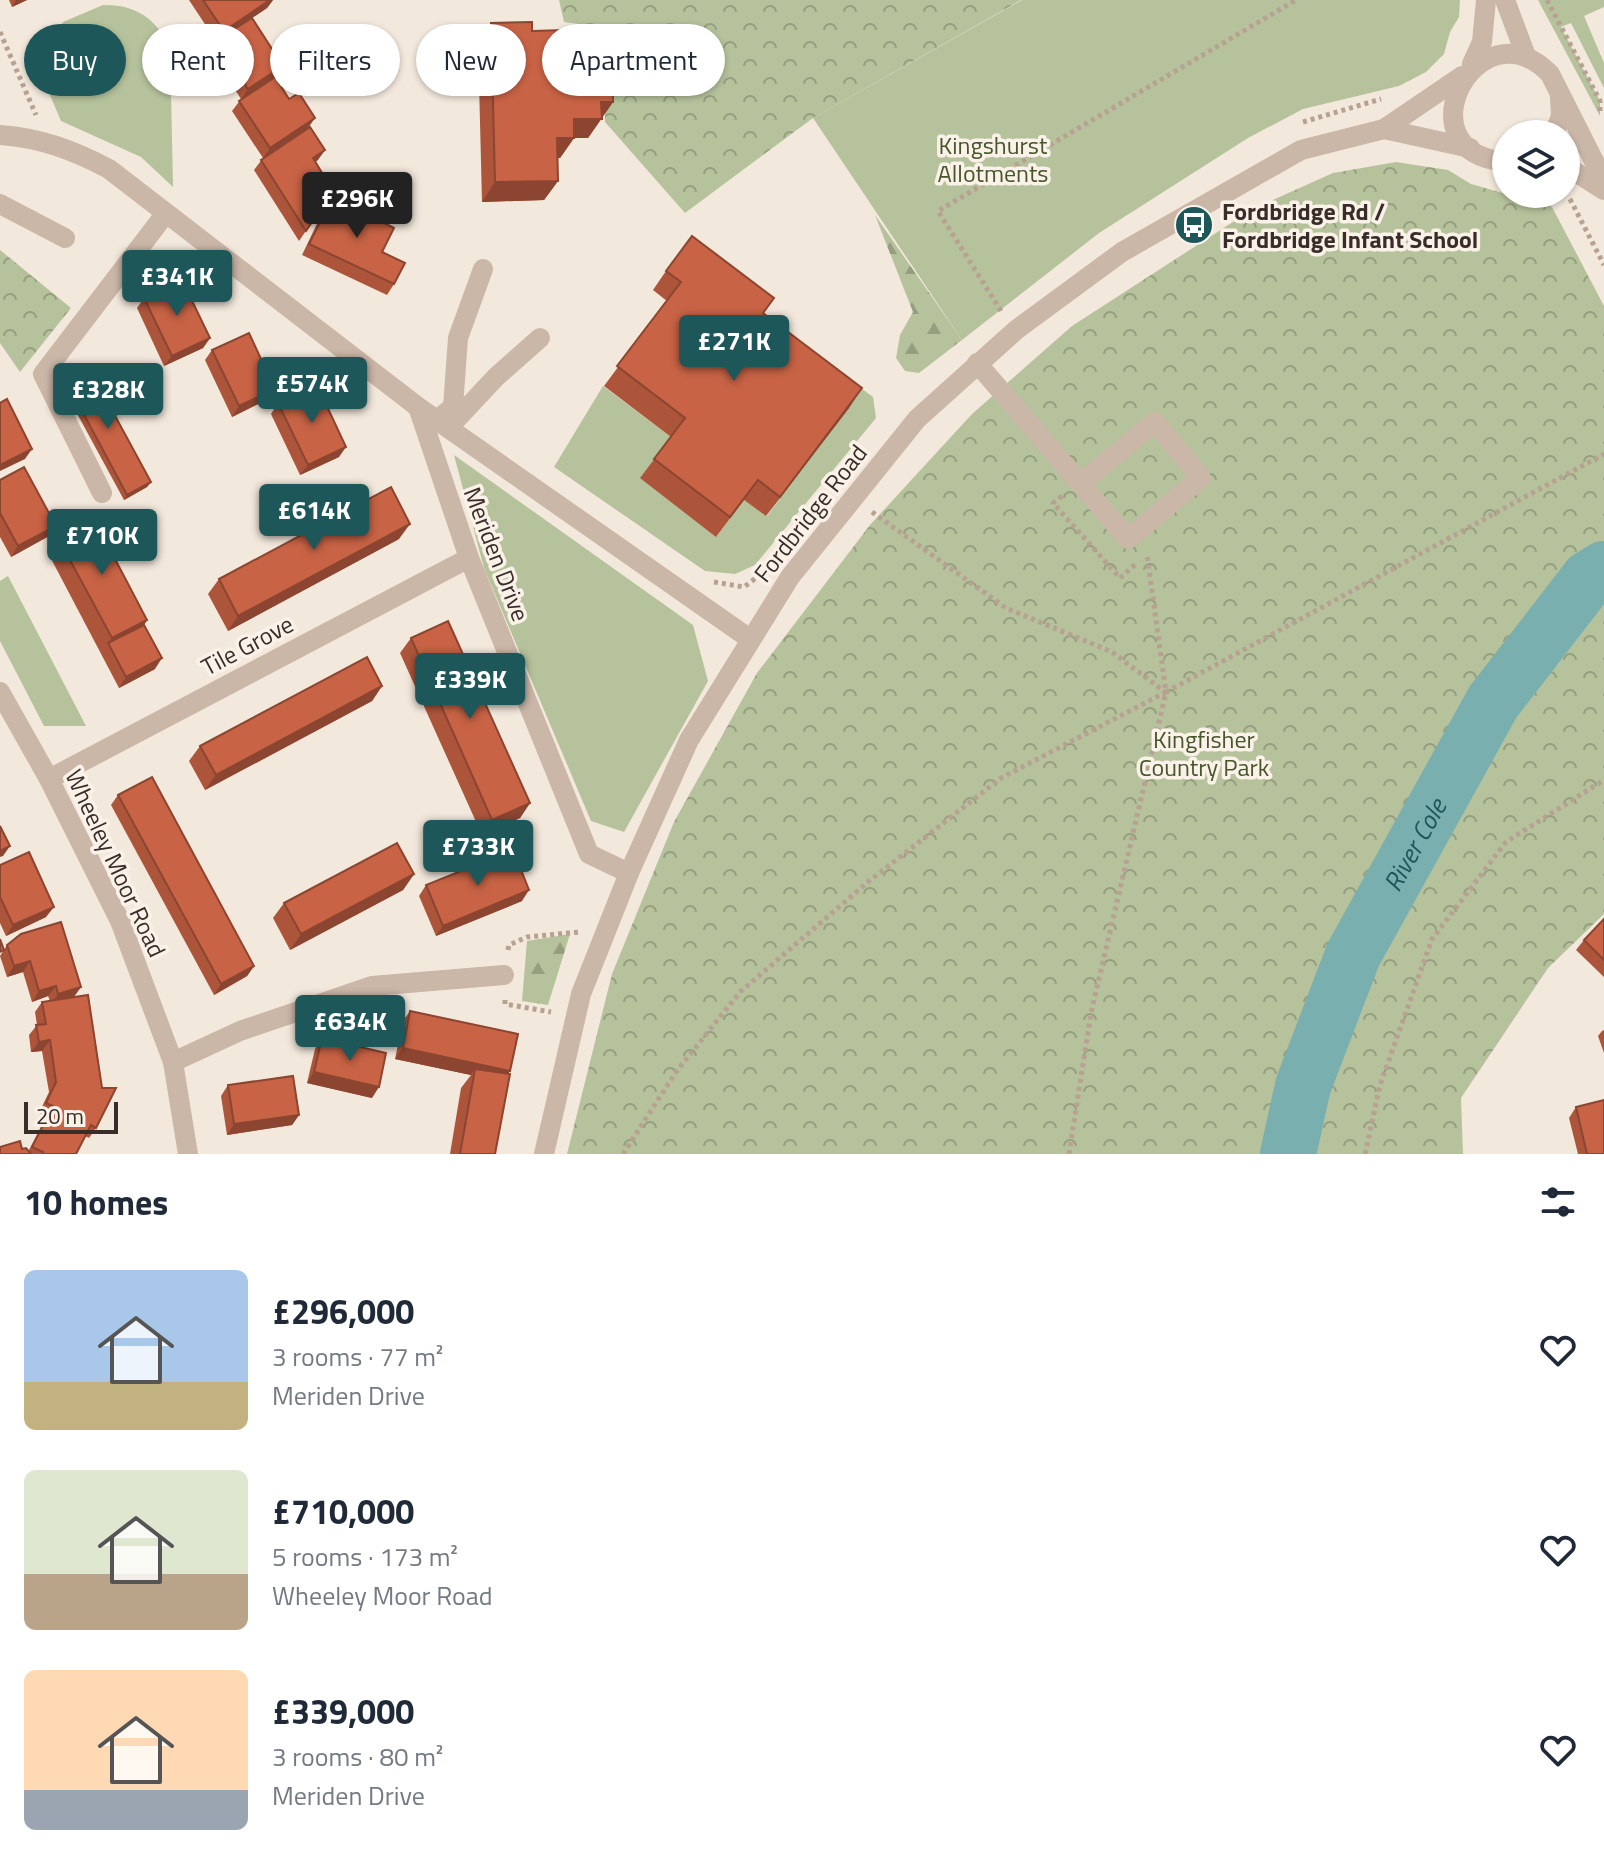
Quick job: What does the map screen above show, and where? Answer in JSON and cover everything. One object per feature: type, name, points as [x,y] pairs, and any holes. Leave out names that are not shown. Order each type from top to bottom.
[{"type":"street","points":[[1470,148],[1458,132],[1452,112],[1454,91],[1467,70],[1484,29],[1486,0]]},
{"type":"street","points":[[1505,0],[1526,56],[1543,67],[1560,94],[1604,181]]},
{"type":"street","name":"Fordbridge Road","points":[[544,1154],[576,1016],[629,873],[689,740],[790,577],[917,419],[977,363],[1122,252],[1301,150],[1384,129],[1467,70],[1502,53],[1526,56]]},
{"type":"street","points":[[1559,120],[1560,94]]},
{"type":"street","name":"Fordbridge Road","points":[[1384,129],[1470,148],[1492,159]]},
{"type":"street","name":"Meriden Drive","points":[[0,135],[69,148],[109,169],[418,407],[750,639]]},
{"type":"street","points":[[1580,175],[1604,190]]},
{"type":"street","points":[[0,204],[65,238]]},
{"type":"street","points":[[102,493],[43,374],[166,213]]},
{"type":"street","points":[[443,424],[453,407],[458,338],[483,269]]},
{"type":"street","points":[[443,424],[540,338]]},
{"type":"street","points":[[977,363],[1128,539],[1201,478],[1155,422],[1082,482]]},
{"type":"street","name":"Meriden Drive","points":[[418,407],[469,558],[589,854],[629,873]]},
{"type":"street","name":"Tile Grove","points":[[49,779],[469,558]]},
{"type":"street","name":"Wheeley Moor Road","points":[[0,692],[49,779],[120,921],[173,1062],[188,1154]]},
{"type":"street","points":[[173,1062],[240,1031],[372,986],[504,975]]},
{"type":"path","points":[[1016,306],[1004,315],[938,211],[1296,0]]},
{"type":"path","points":[[1547,0],[1600,101],[1604,122]]},
{"type":"path","points":[[0,32],[47,142]]},
{"type":"path","points":[[1300,123],[1314,116],[1386,97]]},
{"type":"path","points":[[1575,208],[1604,265]]},
{"type":"path","points":[[623,1154],[676,1072],[740,992],[868,882],[1001,778],[1604,454]]},
{"type":"path","points":[[878,498],[868,509],[1006,608],[1112,652],[1166,692]]},
{"type":"path","points":[[1069,1154],[1091,1013],[1166,692],[1147,554]]},
{"type":"path","points":[[700,579],[744,587],[763,573]]},
{"type":"path","points":[[1365,1154],[1380,1085],[1432,939],[1506,842],[1604,780]]},
{"type":"path","points":[[576,1016],[505,1004],[504,975],[509,945],[527,937],[578,931],[604,937]]},
{"type":"green space","points":[[559,0],[1021,0],[813,118],[685,213],[605,122],[606,96],[725,96],[725,24],[564,22]]},
{"type":"green space","name":"Kingshurst Allotments","points":[[1022,0],[1460,0],[1459,17],[1450,32],[1444,54],[1426,72],[1399,86],[1303,109],[1248,138],[1099,233],[962,340],[813,118]]},
{"type":"green space","points":[[1538,0],[1604,0],[1604,7],[1584,16],[1604,63],[1604,88],[1571,23],[1561,27],[1600,101],[1600,116]]},
{"type":"green space","points":[[103,5],[129,8],[154,24],[142,24],[142,96],[171,96],[173,187],[141,157],[61,121],[50,96],[126,96],[126,24],[62,24]]},
{"type":"green space","name":"Kingfisher Country Park","points":[[1396,162],[1448,170],[1471,184],[1492,190],[1492,208],[1553,208],[1604,306],[1604,914],[1548,968],[1461,1098],[1463,1154],[567,1154],[612,974],[674,822],[757,673],[870,525],[972,414],[1072,326],[1253,209],[1333,173]]},
{"type":"green space","points":[[875,215],[962,340],[919,373],[905,371],[896,358],[900,335],[913,312]]},
{"type":"green space","points":[[0,250],[71,308],[20,372],[0,343]]},
{"type":"green space","points":[[857,385],[873,397],[876,418],[755,565],[735,574],[705,571],[554,467],[603,386],[671,437],[717,536],[744,500],[767,516],[848,408]]},
{"type":"green space","points":[[454,455],[693,625],[708,681],[624,832],[591,821],[484,568]]},
{"type":"green space","points":[[8,576],[86,726],[44,726],[0,641],[0,581]]},
{"type":"green space","points":[[570,934],[548,1005],[522,1001],[527,941]]},
{"type":"building","points":[[203,0],[270,0],[234,24],[219,24]]},
{"type":"building","points":[[252,18],[270,46],[270,75],[254,85],[254,24],[242,24]]},
{"type":"building","points":[[532,22],[532,31],[542,31],[542,96],[613,96],[613,102],[601,102],[602,119],[574,119],[574,138],[557,138],[558,181],[495,182],[493,96],[526,96],[526,24],[491,23]]},
{"type":"building","points":[[270,80],[270,96],[287,96],[289,99],[301,96],[315,118],[270,148],[239,101],[254,96],[254,91]]},
{"type":"building","points":[[310,127],[325,150],[313,158],[333,191],[306,231],[261,160]]},
{"type":"building","points":[[333,197],[394,228],[382,252],[405,263],[394,284],[309,244]]},
{"type":"building","points":[[692,236],[774,298],[763,313],[862,388],[780,497],[758,480],[730,517],[654,459],[685,418],[617,366],[681,282],[666,271]]},
{"type":"building","points":[[182,280],[210,338],[172,356],[144,298]]},
{"type":"building","points":[[249,333],[275,389],[239,406],[212,350]]},
{"type":"building","points":[[88,366],[151,482],[127,495],[65,379]]},
{"type":"building","points":[[317,385],[346,447],[308,465],[278,403]]},
{"type":"building","points":[[7,399],[32,449],[0,465],[0,403]]},
{"type":"building","points":[[24,467],[56,526],[18,546],[0,513],[0,480]]},
{"type":"building","points":[[391,487],[410,524],[238,616],[219,579]]},
{"type":"building","points":[[93,517],[147,620],[112,638],[57,536]]},
{"type":"building","points":[[448,621],[530,803],[492,820],[411,638]]},
{"type":"building","points":[[144,625],[162,658],[126,677],[108,643]]},
{"type":"building","points":[[367,657],[382,686],[216,775],[200,746]]},
{"type":"building","points":[[152,777],[254,966],[221,984],[118,795]]},
{"type":"building","points":[[0,826],[10,846],[0,851]]},
{"type":"building","points":[[397,843],[414,874],[301,934],[284,903]]},
{"type":"building","points":[[513,850],[529,890],[443,926],[426,885]]},
{"type":"building","points":[[29,852],[54,907],[13,925],[0,897],[0,865]]},
{"type":"building","points":[[1604,919],[1604,960],[1584,940]]},
{"type":"building","points":[[61,922],[81,987],[58,994],[56,986],[39,991],[30,961],[14,966],[7,945],[21,934]]},
{"type":"building","points":[[88,995],[102,1088],[116,1088],[96,1128],[91,1125],[76,1154],[42,1154],[32,1147],[53,1106],[46,1103],[56,1082],[50,1040],[39,1042],[36,1025],[46,1024],[42,1002]]},
{"type":"building","points":[[410,1011],[518,1034],[510,1071],[403,1048]]},
{"type":"building","points":[[322,1038],[386,1053],[379,1087],[314,1072]]},
{"type":"building","points":[[475,1069],[510,1074],[495,1154],[460,1154]]},
{"type":"building","points":[[293,1076],[299,1115],[234,1124],[228,1085]]},
{"type":"building","points":[[1604,1100],[1604,1154],[1587,1154],[1576,1107]]},
{"type":"building","points":[[20,1141],[22,1149],[26,1148],[31,1154],[0,1154],[0,1147]]},
{"type":"waterway","name":"River Cole","points":[[1288,1154],[1303,1086],[1353,955],[1493,702],[1589,578],[1604,569]]},
{"type":"place","name":"Fordbridge Rd / Fordbridge Infant School","points":[[1194,225]]}]
